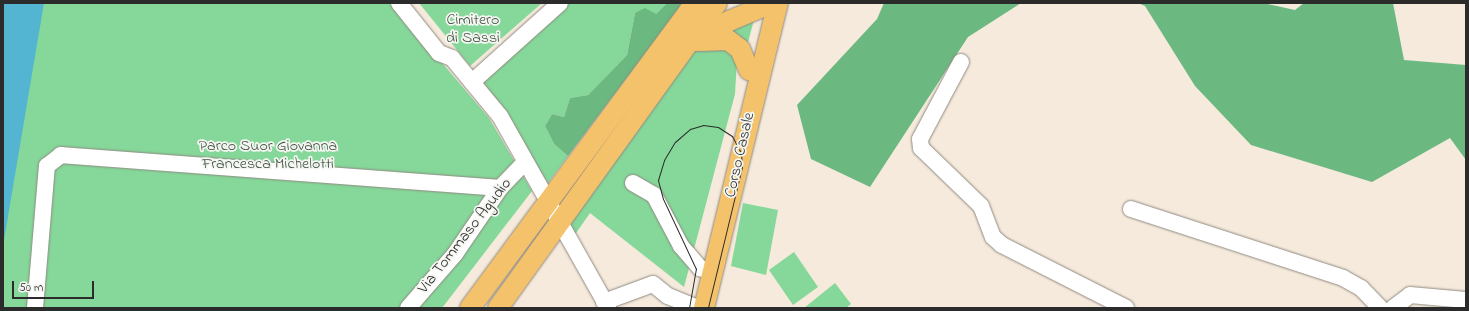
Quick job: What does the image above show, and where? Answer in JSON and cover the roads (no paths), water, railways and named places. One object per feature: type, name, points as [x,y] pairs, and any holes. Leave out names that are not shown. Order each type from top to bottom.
[{"type":"main road","points":[[470,308],[695,3]]},
{"type":"main road","points":[[498,308],[692,43],[717,3]]},
{"type":"main road","points":[[692,43],[729,21],[769,5]]},
{"type":"main road","name":"Corso Casale","points":[[697,307],[702,269],[749,70],[769,5]]},
{"type":"main road","name":"Corso Casale","points":[[697,307],[769,5]]},
{"type":"main road","points":[[692,43],[712,38],[728,40],[740,49],[749,70]]},
{"type":"street","points":[[399,3],[440,52],[452,58]]},
{"type":"street","points":[[408,3],[500,116],[525,162]]},
{"type":"street","points":[[472,82],[560,3]]},
{"type":"street","points":[[961,62],[920,139],[921,148],[981,206],[993,237],[1002,245],[1126,308]]},
{"type":"street","points":[[35,308],[47,166],[61,155],[500,188]]},
{"type":"street","name":"Via Tommaso Agudio","points":[[408,308],[456,254],[500,188],[525,162],[606,305]]},
{"type":"street","points":[[633,183],[654,195],[681,246],[702,269]]},
{"type":"street","points":[[1131,208],[1343,278],[1361,288],[1380,308]]},
{"type":"street","points":[[606,305],[653,284],[668,296],[697,307]]},
{"type":"street","points":[[1393,308],[1410,295],[1466,300]]},
{"type":"water","points":[[3,3],[44,3],[3,246]]},
{"type":"tram line","points":[[689,308],[696,269],[663,199],[658,180],[664,160],[675,142],[690,129],[703,125],[718,127],[732,136],[741,153],[742,167],[708,308]]},
{"type":"park label","name":"Cimitero di Sassi","points":[[473,29]]},
{"type":"park label","name":"Parco Suor Giovanna Francesca Michelotti","points":[[268,155]]}]
